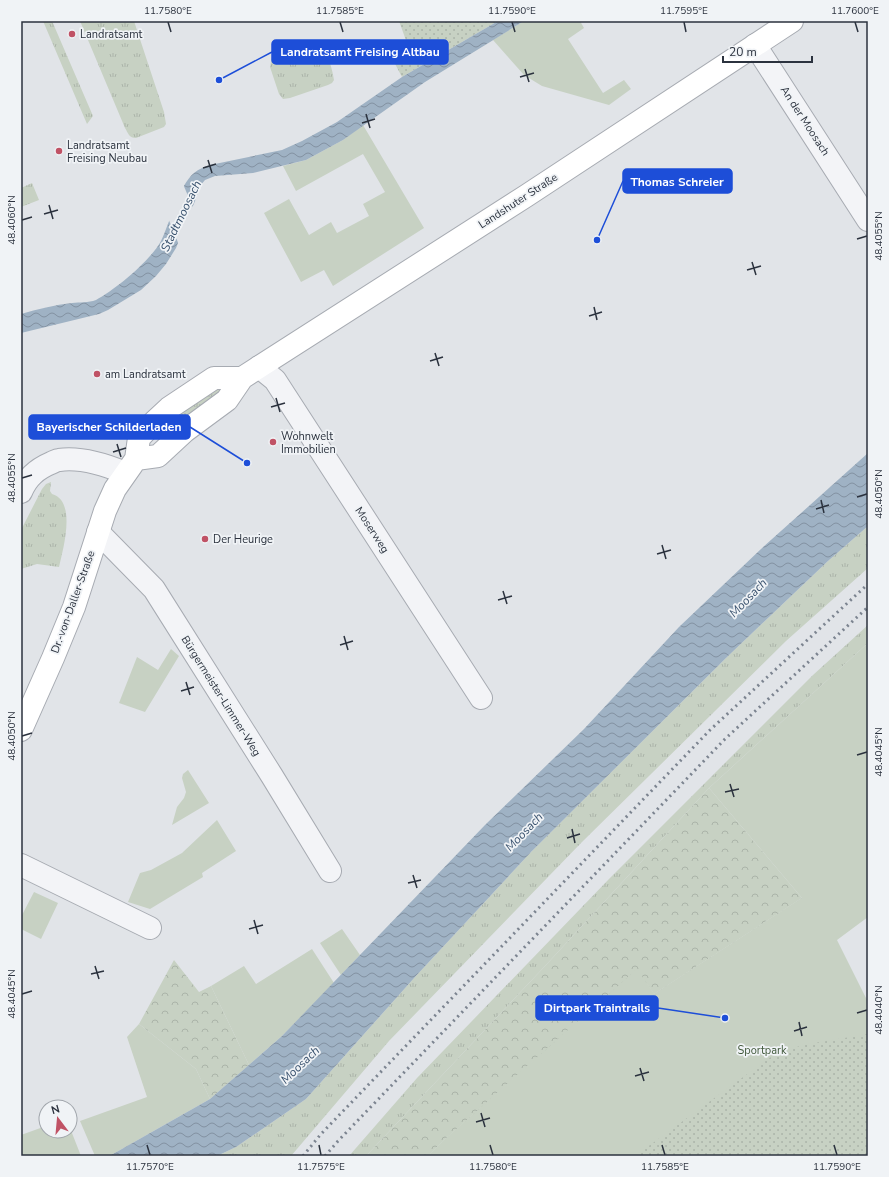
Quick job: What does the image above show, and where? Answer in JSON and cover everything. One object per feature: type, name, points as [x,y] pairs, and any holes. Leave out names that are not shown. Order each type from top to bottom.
[{"type":"main road","name":"Landshuter Straße","points":[[131,466],[158,456],[185,431],[227,400],[250,372],[520,200],[792,21]]},
{"type":"main road","name":"Dr.-von-Daller-Straße","points":[[21,730],[74,607],[105,511],[115,489],[131,466]]},
{"type":"street","name":"An der Moosach","points":[[755,45],[861,193],[868,220]]},
{"type":"street","name":"Moserweg","points":[[250,372],[275,380],[481,698]]},
{"type":"street","points":[[21,492],[23,486],[33,473],[58,460],[73,459],[110,466],[131,466]]},
{"type":"street","name":"Bürgermeister-Limmer-Weg","points":[[98,532],[154,589],[330,871]]},
{"type":"street","points":[[21,865],[150,928]]},
{"type":"green space","points":[[43,21],[52,21],[93,116],[87,124]]},
{"type":"green space","points":[[80,21],[134,21],[164,112],[166,124],[164,127],[136,138],[129,135]]},
{"type":"green space","points":[[399,21],[498,21],[402,77],[394,62],[392,52],[408,46]]},
{"type":"green space","points":[[524,21],[580,21],[584,28],[568,39],[603,93],[624,80],[631,89],[609,105],[542,86],[524,75],[493,40]]},
{"type":"green space","points":[[310,44],[319,44],[323,47],[331,66],[334,80],[328,85],[283,99],[279,94],[270,67],[272,57]]},
{"type":"green space","points":[[363,125],[424,228],[333,286],[324,270],[301,282],[264,213],[289,199],[309,235],[331,222],[337,233],[369,216],[363,204],[385,192],[363,154],[296,191],[283,166],[306,160],[343,140]]},
{"type":"green space","points":[[32,183],[39,200],[21,207],[21,188]]},
{"type":"green space","points":[[216,389],[221,389],[221,392],[172,431],[166,425],[172,419]]},
{"type":"green space","points":[[51,482],[50,491],[52,494],[60,498],[66,515],[65,538],[59,567],[37,564],[21,569],[21,530],[42,489],[46,484]]},
{"type":"green space","points":[[868,526],[868,568],[786,641],[581,843],[389,1041],[291,1156],[217,1156],[236,1147],[306,1099],[415,977],[531,852],[726,658],[828,561]]},
{"type":"green space","points":[[868,625],[868,643],[709,788],[546,965],[366,1156],[349,1156],[417,1078],[609,879],[813,675]]},
{"type":"green space","name":"Sportpark","points":[[868,643],[868,917],[837,940],[868,1002],[868,1034],[802,1045],[769,1058],[635,1156],[428,1156],[637,969],[654,994],[802,898],[709,788]]},
{"type":"green space","points":[[171,649],[179,656],[145,712],[119,703],[137,657],[158,670]]},
{"type":"green space","points":[[188,770],[209,803],[172,825],[177,807],[184,798],[186,792],[182,778],[183,774]]},
{"type":"green space","points":[[709,788],[802,898],[654,994],[637,970],[443,1141],[428,1156],[366,1156],[546,965]]},
{"type":"green space","points":[[217,820],[236,851],[202,873],[203,877],[150,909],[128,902],[140,873],[151,870],[182,853]]},
{"type":"green space","points":[[34,892],[58,903],[41,939],[21,929],[21,917]]},
{"type":"green space","name":"Sportpark","points":[[802,898],[868,1002],[868,1156],[428,1156],[637,969],[654,994]]},
{"type":"green space","points":[[342,929],[360,955],[341,975],[320,943]]},
{"type":"green space","points":[[312,949],[334,983],[282,1036],[249,1065],[211,986],[244,966],[256,984]]},
{"type":"green space","points":[[174,960],[199,992],[211,986],[249,1065],[210,1099],[196,1069],[139,1024]]},
{"type":"green space","points":[[139,1024],[196,1069],[210,1099],[113,1154],[107,1156],[95,1156],[80,1121],[147,1097],[127,1037]]},
{"type":"green space","points":[[38,1129],[38,1139],[74,1139],[81,1156],[21,1156],[21,1135]]},
{"type":"water","name":"Stadtmoosach","points":[[498,21],[524,21],[425,82],[343,140],[306,160],[253,173],[215,176],[205,180],[200,186],[176,248],[156,276],[141,290],[99,314],[21,333],[21,314],[53,306],[96,300],[132,274],[156,249],[161,241],[179,195],[189,179],[198,170],[210,165],[282,150],[302,141],[337,122],[402,77]]},
{"type":"water","name":"Moosach","points":[[868,453],[868,526],[828,561],[726,658],[531,852],[415,977],[306,1099],[236,1147],[217,1156],[107,1156],[210,1099],[282,1036],[485,825],[584,729],[679,627],[761,549]]},
{"type":"pier","points":[[183,184],[194,210],[179,245],[168,218]]},
{"type":"railway","points":[[303,1156],[321,1134],[710,730],[868,584]]},
{"type":"railway","points":[[325,1156],[725,739],[868,607]]},
{"type":"place","name":"Landratsamt","points":[[72,34]]},
{"type":"place","name":"Landratsamt Freising Altbau","points":[[219,80]]},
{"type":"place","name":"Landratsamt Freising Neubau","points":[[59,151]]},
{"type":"place","name":"Thomas Schreier","points":[[597,240]]},
{"type":"place","name":"am Landratsamt","points":[[97,374]]},
{"type":"place","name":"Wohnwelt Immobilien","points":[[273,442]]},
{"type":"place","name":"Bayerischer Schilderladen","points":[[247,463]]},
{"type":"place","name":"Der Heurige","points":[[205,539]]},
{"type":"place","name":"Dirtpark Traintrails","points":[[725,1018]]}]
